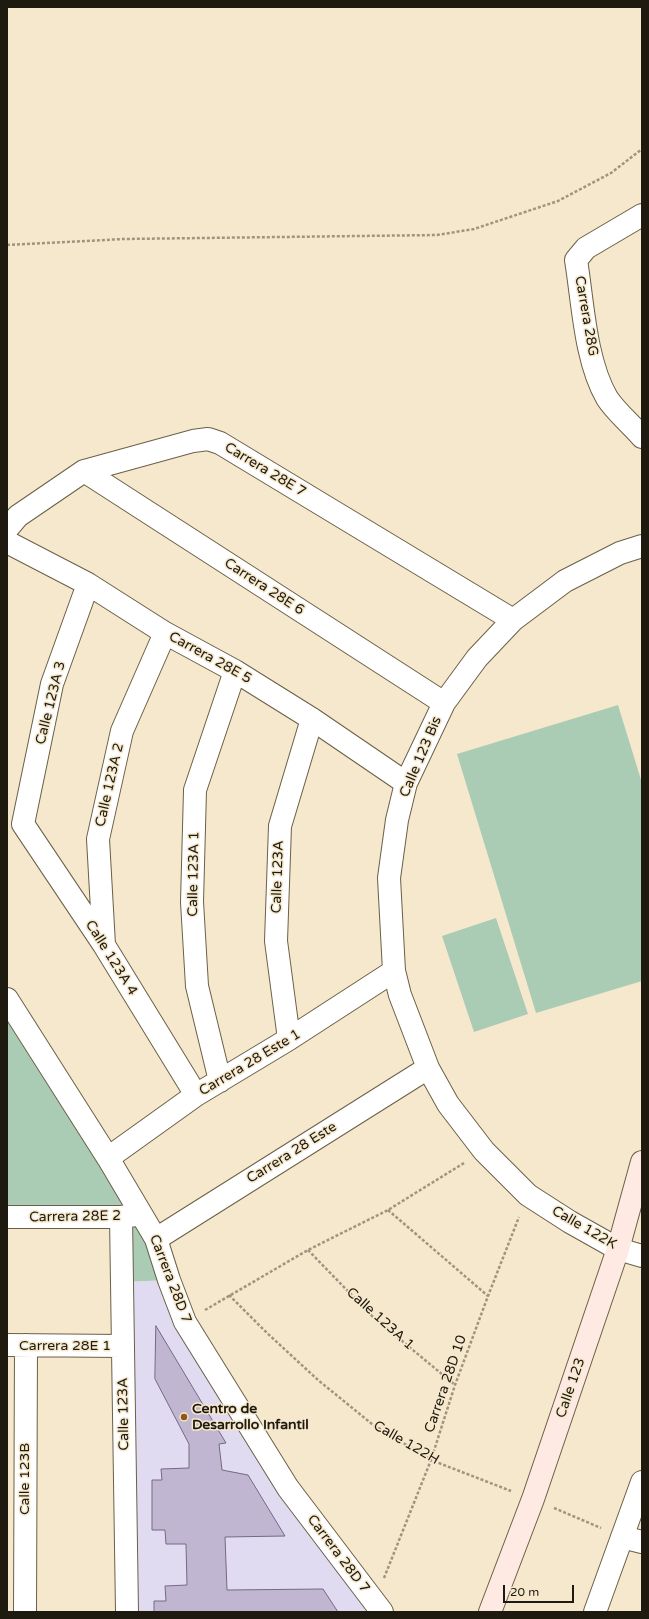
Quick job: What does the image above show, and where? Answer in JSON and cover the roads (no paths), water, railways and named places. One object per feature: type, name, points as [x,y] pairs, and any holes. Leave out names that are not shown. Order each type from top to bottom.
[{"type":"street","name":"Carrera 28G","points":[[642,215],[586,248],[576,260],[590,350],[600,383],[608,399],[642,437]]},
{"type":"street","name":"Carrera 28E 7","points":[[7,529],[18,516],[84,471],[192,441],[208,439],[220,443],[513,620]]},
{"type":"street","name":"Carrera 28E 6","points":[[84,471],[444,703]]},
{"type":"street","name":"Carrera 28E 5","points":[[7,542],[88,584],[165,633],[235,671],[312,719],[406,783]]},
{"type":"street","name":"Calle 123 Bis","points":[[528,1195],[484,1151],[448,1104],[428,1068],[400,996],[394,971],[389,878],[397,820],[406,783],[444,703],[477,658],[513,620],[566,581],[620,552],[642,546]]},
{"type":"street","name":"Calle 123A 3","points":[[15,826],[52,684],[88,584]]},
{"type":"street","name":"Calle 123A 2","points":[[104,945],[98,839],[122,731],[165,633]]},
{"type":"street","name":"Calle 123A 1","points":[[220,1081],[197,986],[192,902],[195,790],[235,671]]},
{"type":"street","name":"Calle 123A","points":[[290,1039],[276,941],[280,826],[312,719]]},
{"type":"street","name":"Calle 123A 4","points":[[15,826],[104,945],[196,1095]]},
{"type":"street","name":"Carrera 28 Este 1","points":[[108,1158],[196,1095],[290,1039],[394,971]]},
{"type":"street","name":"Carrera 28D 7","points":[[7,999],[108,1158],[156,1238],[185,1322],[288,1488],[378,1608]]},
{"type":"street","name":"Carrera 28 Este","points":[[156,1238],[428,1068]]},
{"type":"street","name":"Calle 123","points":[[490,1612],[533,1499],[618,1249],[642,1162]]},
{"type":"street","name":"Calle 122K","points":[[528,1195],[570,1222],[618,1249],[642,1256]]},
{"type":"street","name":"Carrera 28E 2","points":[[7,1218],[121,1217],[142,1214]]},
{"type":"street","name":"Calle 123A","points":[[121,1217],[127,1612]]},
{"type":"street","name":"Carrera 28E 1","points":[[16,1345],[123,1346]]},
{"type":"street","name":"Calle 123B","points":[[16,1345],[25,1612]]},
{"type":"street","points":[[595,1612],[632,1539],[642,1482]]},
{"type":"place","name":"Centro de Desarrollo Infantil","points":[[184,1417]]}]
